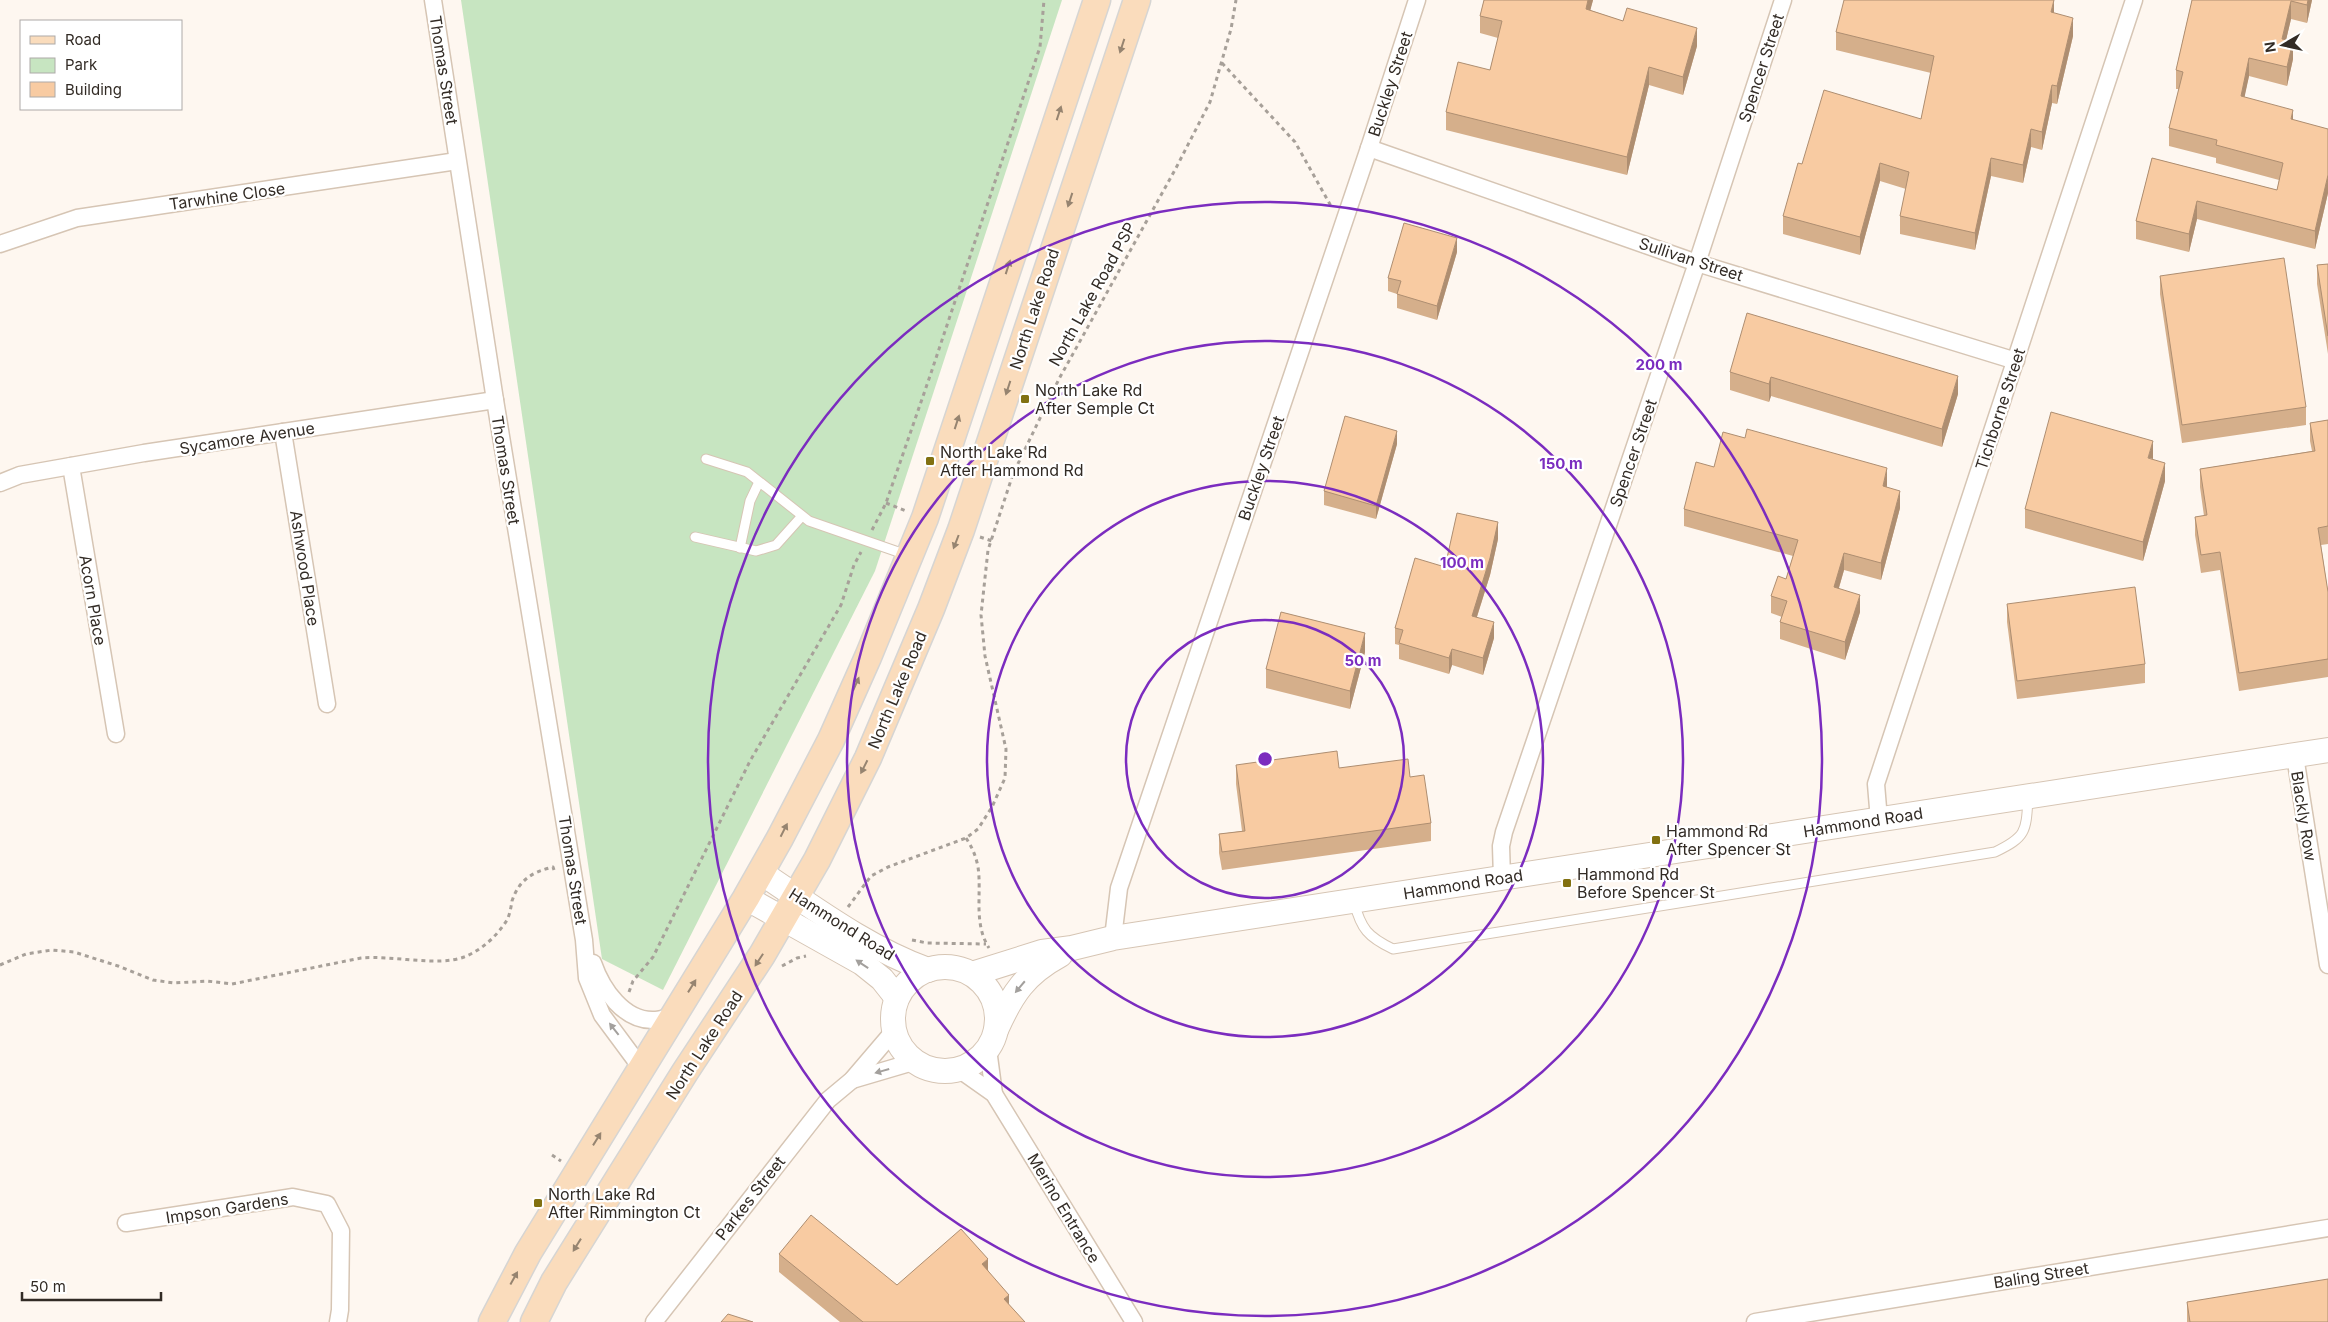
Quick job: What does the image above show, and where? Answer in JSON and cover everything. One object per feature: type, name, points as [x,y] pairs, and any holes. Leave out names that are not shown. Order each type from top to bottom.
[{"type":"main road","points":[[492,1322],[528,1253],[746,898],[831,740],[868,657],[925,518],[1097,0]]},
{"type":"main road","name":"North Lake Road","points":[[534,1322],[559,1274],[685,1072],[762,956],[796,896],[868,758],[931,609],[964,521],[1137,0]]},
{"type":"main road","name":"Hammond Road","points":[[972,974],[1042,952],[1072,948],[1113,938],[2328,750]]},
{"type":"main road","name":"Hammond Road","points":[[760,872],[871,944],[899,959],[928,970]]},
{"type":"main road","name":"Hammond Road","points":[[746,898],[862,963],[882,979],[897,998]]},
{"type":"main road","name":"Hammond Road","points":[[992,1040],[1016,990],[1032,972],[1072,948]]},
{"type":"main road","points":[[950,967],[972,974],[984,985],[993,998],[997,1014],[992,1040],[976,1062],[960,1070],[944,1072],[928,1070],[913,1062],[901,1048],[893,1032],[892,1014],[897,998],[904,986],[915,976],[928,970],[950,967]]},
{"type":"street","name":"Thomas Street","points":[[433,0],[495,400],[584,940],[587,978],[602,1015],[642,1069]]},
{"type":"street","name":"Buckley Street","points":[[1113,938],[1119,888],[1343,226],[1416,0]]},
{"type":"street","name":"Spencer Street","points":[[1502,878],[1501,859],[1504,832],[1697,262],[1783,0]]},
{"type":"street","name":"Tichborne Street","points":[[1879,820],[1876,784],[2134,0]]},
{"type":"street","name":"Sullivan Street","points":[[1369,148],[1697,262],[2016,361]]},
{"type":"street","name":"Tarwhine Close","points":[[0,244],[77,218],[457,162]]},
{"type":"street","name":"Sycamore Avenue","points":[[0,483],[20,475],[71,466],[495,400]]},
{"type":"street","name":"Ashwood Place","points":[[283,432],[327,704]]},
{"type":"street","name":"Acorn Place","points":[[71,466],[116,734]]},
{"type":"street","name":"Blackly Row","points":[[2295,756],[2328,965]]},
{"type":"street","name":"Thomas Street","points":[[584,940],[598,978],[622,1010],[637,1018],[656,1020],[674,1016]]},
{"type":"street","name":"Parkes Street","points":[[654,1322],[828,1100],[852,1080],[893,1032]]},
{"type":"street","name":"Merino Entrance","points":[[992,1040],[994,1094]]},
{"type":"street","name":"Parkes Street","points":[[852,1080],[913,1062]]},
{"type":"street","name":"Merino Entrance","points":[[960,1070],[994,1094],[1134,1322]]},
{"type":"street","name":"Impson Gardens","points":[[126,1223],[293,1197],[327,1204],[341,1231],[340,1310],[338,1322]]},
{"type":"street","name":"Baling Street","points":[[1755,1322],[2328,1228]]},
{"type":"lane","points":[[706,459],[747,472],[809,520],[909,556]]},
{"type":"lane","points":[[740,548],[750,501],[759,482]]},
{"type":"lane","points":[[695,537],[756,551],[776,545],[802,516]]},
{"type":"lane","points":[[1354,900],[1360,924],[1375,940],[1393,950],[1995,852],[2015,842],[2026,827],[2028,796]]},
{"type":"path","name":"North Lake Road PSP","points":[[855,912],[848,907],[871,876],[888,867],[966,838],[978,829],[992,807],[1006,778],[1006,749],[985,656],[981,615],[988,550],[1013,474],[1058,379],[1172,176],[1210,102],[1231,29],[1236,0]]},
{"type":"path","points":[[1222,62],[1295,142],[1343,226]]},
{"type":"path","points":[[966,838],[974,851],[978,868],[978,905],[986,944],[998,966]]},
{"type":"path","points":[[0,965],[26,954],[59,951],[83,955],[153,980],[174,983],[207,981],[232,984],[361,958],[380,956],[442,961],[463,958],[478,950],[493,938],[508,919],[518,887],[527,877],[538,871],[553,867],[555,876]]},
{"type":"path","points":[[909,939],[927,943],[986,944]]},
{"type":"green space","points":[[461,0],[1062,0],[875,571],[663,990],[602,959]]},
{"type":"building","points":[[1484,0],[1588,0],[1586,9],[1623,21],[1627,8],[1697,28],[1683,77],[1649,67],[1627,157],[1446,112],[1458,62],[1490,70],[1502,21],[1480,16]]},
{"type":"building","points":[[1844,0],[2054,0],[2051,12],[2073,18],[2057,86],[2052,85],[2042,132],[2031,129],[2023,165],[1991,158],[1975,233],[1900,216],[1909,172],[1880,163],[1860,237],[1783,216],[1798,163],[1802,164],[1824,90],[1921,119],[1934,56],[1836,32]]},
{"type":"building","points":[[2192,0],[2308,0],[2307,5],[2291,1],[2282,39],[2293,41],[2287,67],[2249,58],[2241,96],[2293,110],[2291,119],[2328,129],[2328,175],[2315,231],[2197,201],[2189,234],[2136,221],[2152,158],[2277,190],[2283,163],[2216,145],[2217,140],[2169,128],[2183,72],[2176,70]]},
{"type":"building","points":[[1404,223],[1457,238],[1437,306],[1397,294],[1401,281],[1388,278]]},
{"type":"building","points":[[2284,258],[2306,407],[2182,425],[2160,276]]},
{"type":"building","points":[[2328,264],[2328,336],[2317,265]]},
{"type":"building","points":[[1747,313],[1958,376],[1942,429],[1771,377],[1769,384],[1730,372]]},
{"type":"building","points":[[2051,412],[2153,441],[2148,458],[2165,463],[2143,542],[2025,509]]},
{"type":"building","points":[[1345,416],[1397,431],[1376,506],[1324,491]]},
{"type":"building","points":[[2328,420],[2328,526],[2318,528],[2328,592],[2328,659],[2239,673],[2220,552],[2201,555],[2195,517],[2207,515],[2200,469],[2315,451],[2310,423]]},
{"type":"building","points":[[1747,429],[1887,468],[1883,486],[1900,491],[1881,563],[1844,553],[1834,587],[1860,595],[1845,642],[1780,622],[1787,601],[1771,596],[1778,576],[1786,579],[1798,540],[1684,509],[1696,462],[1714,467],[1723,432],[1745,438]]},
{"type":"building","points":[[1457,513],[1498,522],[1490,558],[1472,616],[1494,622],[1483,658],[1452,649],[1449,658],[1399,643],[1403,630],[1395,628],[1415,558],[1445,567]]},
{"type":"building","points":[[2135,587],[2145,664],[2017,681],[2007,604]]},
{"type":"building","points":[[1281,612],[1365,633],[1350,691],[1266,669]]},
{"type":"building","points":[[1337,751],[1339,768],[1408,759],[1410,777],[1424,775],[1431,823],[1222,852],[1219,834],[1245,831],[1236,765]]},
{"type":"building","points":[[811,1215],[897,1285],[961,1229],[988,1259],[982,1264],[1009,1295],[1004,1299],[1025,1322],[863,1322],[779,1254]]},
{"type":"building","points":[[2328,1279],[2328,1322],[2190,1322],[2187,1302]]},
{"type":"building","points":[[728,1314],[753,1322],[721,1322]]},
{"type":"place","name":"North Lake Rd After Semple Ct","points":[[1025,399]]},
{"type":"place","name":"North Lake Rd After Hammond Rd","points":[[930,461]]},
{"type":"place","name":"Hammond Rd After Spencer St","points":[[1656,840]]},
{"type":"place","name":"Hammond Rd Before Spencer St","points":[[1567,883]]},
{"type":"place","name":"North Lake Rd After Rimmington Ct","points":[[538,1203]]}]
